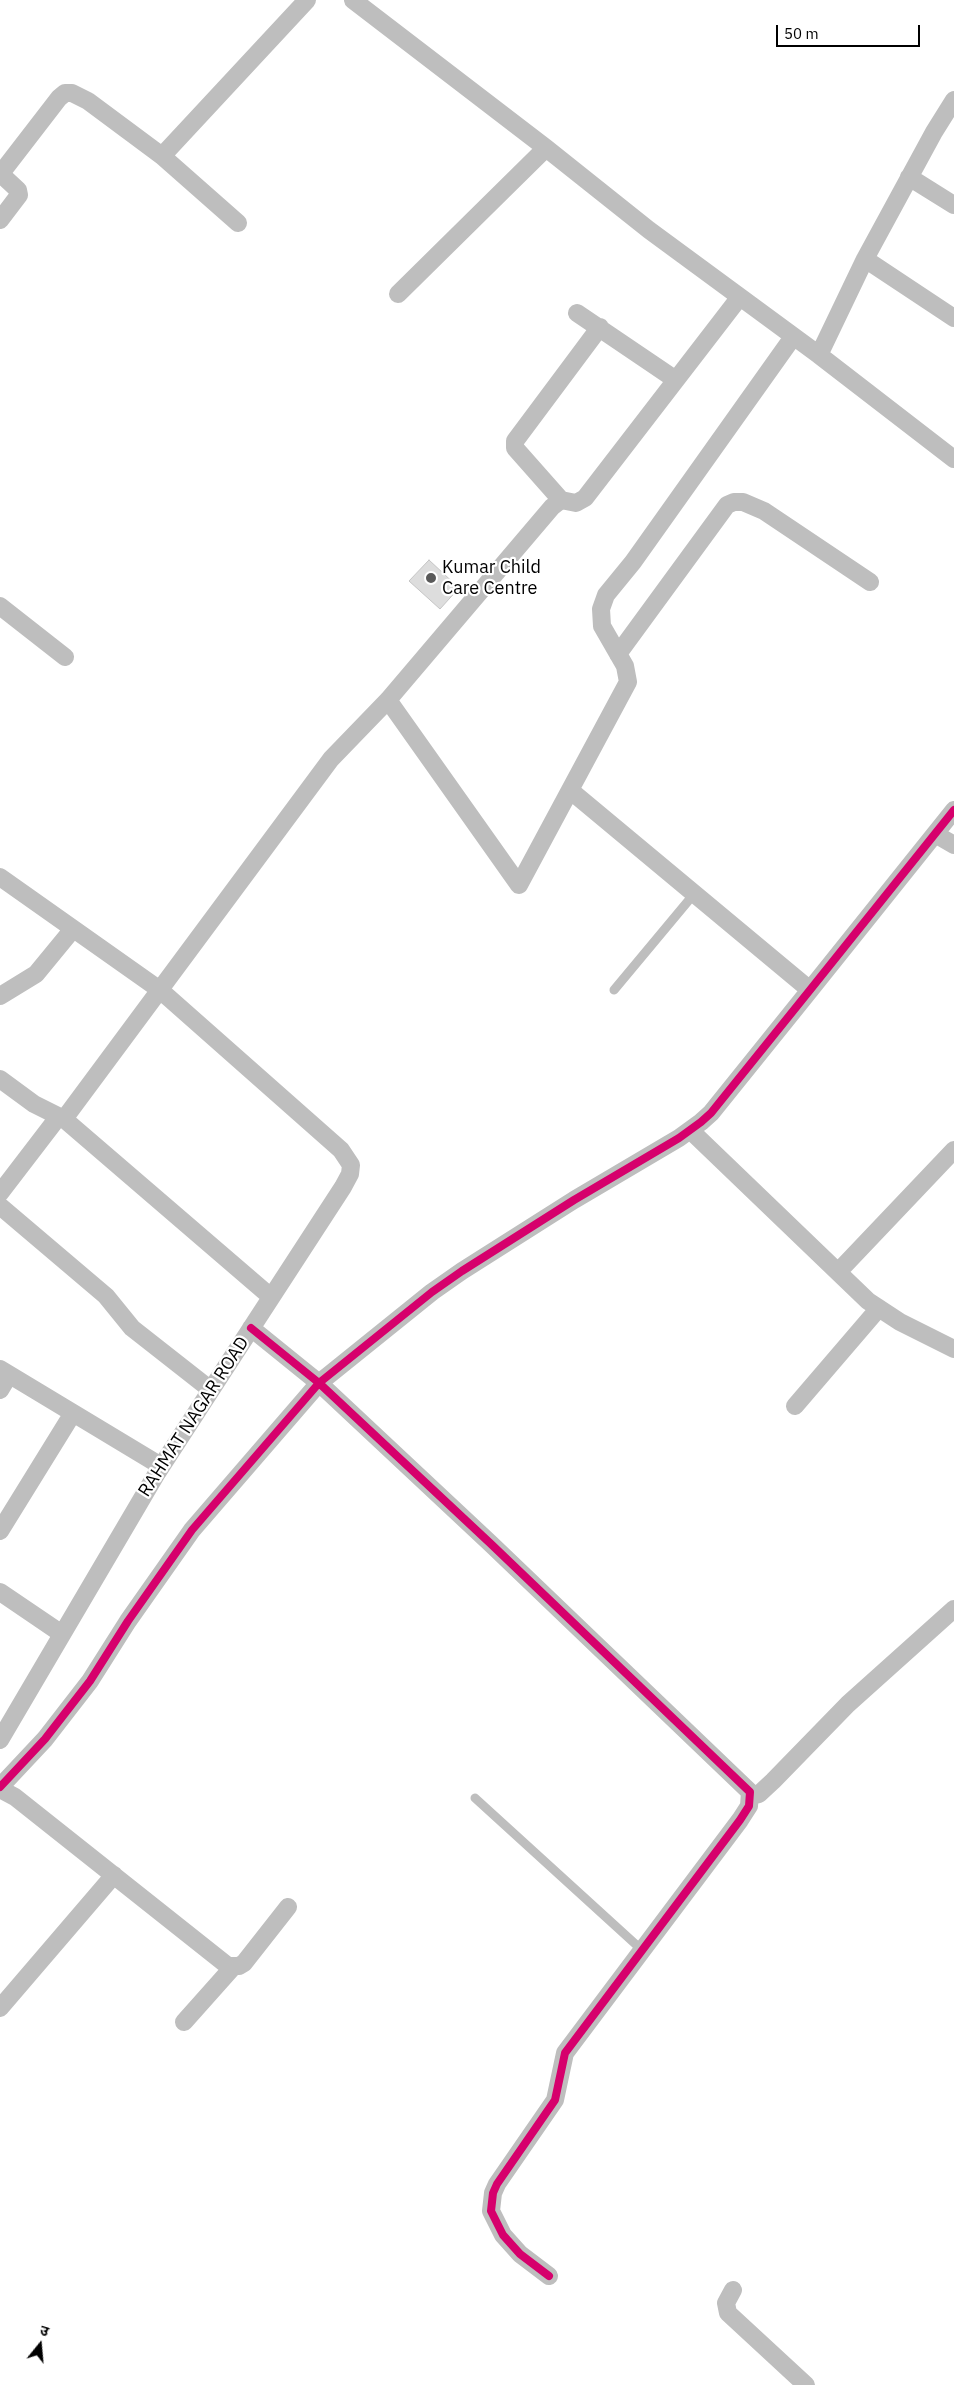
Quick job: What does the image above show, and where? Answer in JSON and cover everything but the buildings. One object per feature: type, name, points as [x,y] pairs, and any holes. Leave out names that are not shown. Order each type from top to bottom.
[{"type":"street","points":[[353,0],[546,148],[649,230],[819,355],[954,459]]},
{"type":"street","points":[[162,156],[304,1]]},
{"type":"street","points":[[0,220],[19,195],[18,190],[4,177],[2,172],[59,98],[66,93],[72,93],[88,101],[162,156],[238,223]]},
{"type":"street","points":[[819,355],[865,259],[909,177],[954,100]]},
{"type":"street","points":[[398,294],[546,148]]},
{"type":"street","points":[[909,177],[954,205]]},
{"type":"street","points":[[865,259],[954,318]]},
{"type":"street","points":[[600,327],[515,441],[515,448],[561,500],[576,503],[585,498],[739,298]]},
{"type":"street","points":[[578,313],[676,380]]},
{"type":"street","points":[[388,700],[519,885],[626,689],[627,674],[602,626],[600,618],[606,595],[633,562],[793,337]]},
{"type":"street","points":[[0,1193],[62,1117],[160,990],[331,759],[388,700],[552,507],[561,500]]},
{"type":"street","points":[[618,654],[727,505],[734,502],[743,502],[764,511],[870,582]]},
{"type":"street","points":[[0,606],[64,657]]},
{"type":"street","points":[[571,791],[810,990]]},
{"type":"street","points":[[288,1907],[244,1963],[239,1966],[228,1966],[15,1796],[0,1788],[45,1739],[79,1696],[128,1621],[192,1530],[319,1384],[432,1292],[462,1271],[690,1130],[711,1113],[954,810]]},
{"type":"street","points":[[935,834],[954,845]]},
{"type":"street","points":[[0,877],[160,990]]},
{"type":"street","points":[[0,996],[36,974],[73,929]]},
{"type":"street","name":"RAHMAT NAGAR ROAD","points":[[0,1740],[162,1466],[350,1174],[351,1164],[341,1150],[160,990]]},
{"type":"street","points":[[0,1079],[34,1104],[62,1117],[271,1297]]},
{"type":"street","points":[[690,1130],[868,1301],[900,1322],[954,1349]]},
{"type":"street","points":[[838,1272],[954,1150]]},
{"type":"street","points":[[0,1206],[106,1296],[132,1328],[211,1390]]},
{"type":"street","points":[[794,1406],[878,1308]]},
{"type":"street","points":[[251,1328],[319,1384],[747,1787],[751,1796],[749,1806],[740,1820],[565,2053],[561,2062],[555,2100],[500,2177],[493,2193],[491,2211],[502,2235],[520,2254],[549,2276]]},
{"type":"street","points":[[3,1378],[73,1413],[162,1466]]},
{"type":"street","points":[[0,1531],[73,1413]]},
{"type":"street","points":[[0,1592],[62,1634]]},
{"type":"street","points":[[751,1796],[759,1794],[769,1785],[848,1704],[954,1608]]},
{"type":"street","points":[[0,2008],[114,1875]]},
{"type":"street","points":[[184,2022],[233,1967]]},
{"type":"street","points":[[733,2290],[726,2303],[728,2313],[806,2385]]},
{"type":"lane","points":[[614,990],[694,894]]},
{"type":"lane","points":[[475,1798],[643,1951]]},
{"type":"cycle path","points":[[0,1787],[45,1739],[90,1681],[128,1621],[192,1530],[319,1383],[432,1292],[462,1271],[574,1200],[679,1138],[711,1113],[954,810]]},
{"type":"cycle path","points":[[251,1328],[319,1383],[491,1544],[750,1792],[749,1806],[740,1820],[565,2053],[555,2100],[497,2184],[493,2193],[491,2211],[503,2235],[520,2254],[549,2276]]},
{"type":"place","name":"Kumar Child Care Centre","points":[[431,578]]}]
